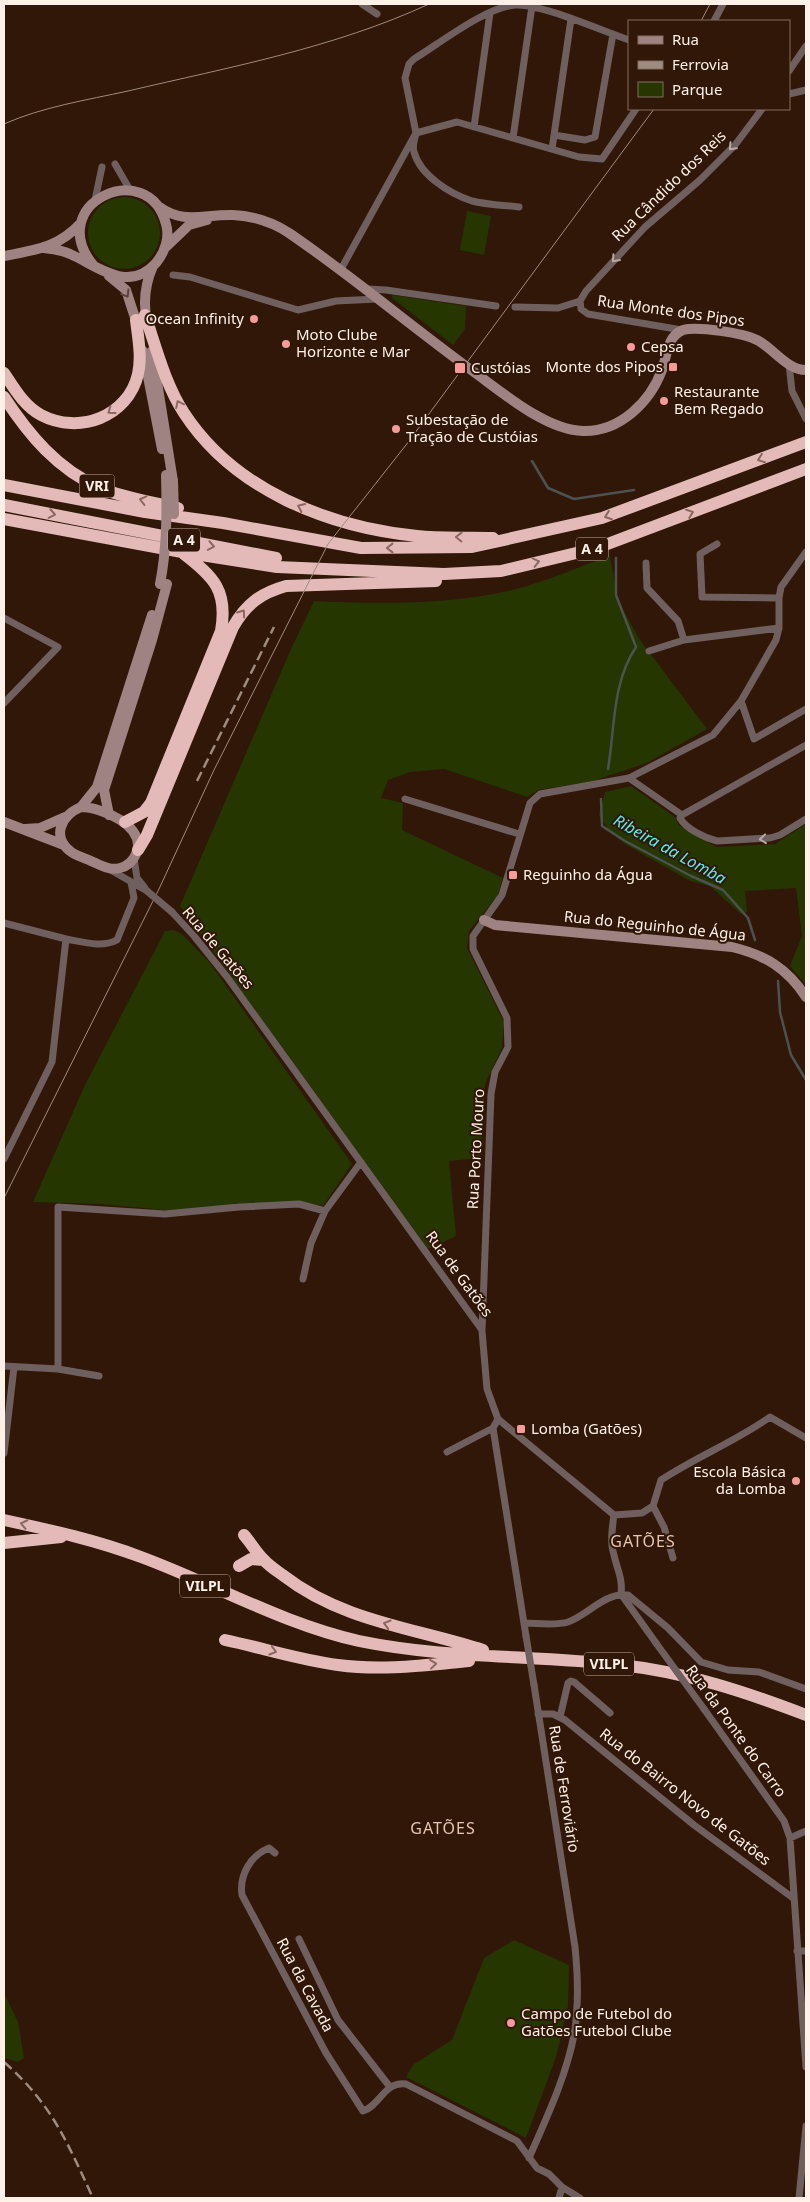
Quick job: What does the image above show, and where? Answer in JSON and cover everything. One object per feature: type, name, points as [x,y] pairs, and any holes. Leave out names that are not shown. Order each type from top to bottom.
[{"type":"highway","points":[[4,373],[24,402],[40,415],[59,423],[72,424],[88,423],[102,418],[125,399],[138,374],[141,317]]},
{"type":"highway","points":[[141,317],[164,374],[183,413],[215,452],[258,486],[306,510],[356,526],[418,536],[508,538]]},
{"type":"highway","name":"VRI","points":[[4,397],[38,444],[66,469],[82,479],[120,494],[182,509],[223,523]]},
{"type":"highway","name":"A 4","points":[[4,485],[145,512],[223,523],[361,548],[472,547],[602,518],[806,442]]},
{"type":"highway","name":"A 4","points":[[4,505],[277,558],[366,571],[444,574],[501,571],[597,548],[806,469]]},
{"type":"highway","points":[[4,521],[277,567],[366,571]]},
{"type":"highway","points":[[125,822],[144,812],[151,803],[221,631],[224,606],[217,585],[204,569],[182,552]]},
{"type":"highway","points":[[136,854],[147,835],[233,627],[247,605],[266,592],[286,586],[446,581],[501,571]]},
{"type":"highway","name":"VILPL","points":[[4,1520],[78,1537],[136,1555],[317,1629],[357,1640],[404,1649]]},
{"type":"highway","points":[[244,1535],[264,1560],[308,1594],[343,1610],[481,1649],[501,1657]]},
{"type":"highway","name":"VILPL","points":[[4,1543],[64,1537],[77,1540],[142,1560],[321,1633],[364,1644],[501,1657],[587,1662],[672,1673],[729,1687],[806,1715]]},
{"type":"highway","points":[[239,1566],[251,1559],[264,1560]]},
{"type":"highway","points":[[225,1640],[341,1666],[406,1667],[501,1657]]},
{"type":"main road","points":[[94,266],[81,246],[79,234],[81,223],[86,210],[95,200],[105,193],[117,190],[130,190],[140,193],[178,217],[233,215],[249,217],[277,226],[340,271],[517,405],[573,430],[596,430],[610,426],[621,421],[636,410],[657,382],[672,338],[684,330]]},
{"type":"main road","points":[[158,206],[167,228],[167,241],[163,252]]},
{"type":"main road","points":[[141,317],[148,277],[169,243],[189,225],[233,215]]},
{"type":"main road","points":[[4,256],[44,248],[68,236],[81,223]]},
{"type":"main road","points":[[44,248],[65,252],[94,266],[126,290],[141,317],[163,413],[174,523],[152,640],[104,790],[109,815]]},
{"type":"main road","points":[[106,274],[131,277],[143,273],[154,266]]},
{"type":"main road","name":"Rua Monte dos Pipos","points":[[684,330],[742,334],[756,339],[772,349],[789,364]]},
{"type":"main road","points":[[789,364],[806,362]]},
{"type":"main road","points":[[789,364],[806,370]]},
{"type":"main road","points":[[81,807],[97,787],[163,584]]},
{"type":"main road","points":[[4,822],[64,845],[71,852],[108,869],[118,869],[127,865],[136,854],[138,840],[134,831],[125,822],[90,807],[81,807],[71,811],[65,817],[61,826],[61,836],[64,845]]},
{"type":"main road","points":[[20,829],[40,828],[65,817]]},
{"type":"main road","name":"Rua do Reguinho de Água","points":[[484,920],[495,925],[732,947],[757,953],[783,969],[792,977],[806,997]]},
{"type":"street","points":[[362,4],[377,14]]},
{"type":"street","points":[[715,20],[723,4]]},
{"type":"street","points":[[519,207],[474,201],[459,196],[430,176],[413,151],[416,132],[405,78],[409,64],[470,23],[490,13],[515,5],[532,6],[628,40]]},
{"type":"street","points":[[513,138],[532,6]]},
{"type":"street","points":[[474,127],[490,13]]},
{"type":"street","points":[[552,149],[571,20]]},
{"type":"street","points":[[554,135],[585,140],[595,137],[613,34]]},
{"type":"street","points":[[790,70],[806,46]]},
{"type":"street","points":[[790,94],[806,90]]},
{"type":"street","points":[[340,271],[416,132],[457,122],[593,160],[602,159],[635,110]]},
{"type":"street","name":"Rua Cândido dos Reis","points":[[580,301],[586,291],[645,226],[700,180],[735,145],[761,110]]},
{"type":"street","points":[[115,164],[130,190]]},
{"type":"street","points":[[95,200],[102,167]]},
{"type":"street","points":[[173,275],[190,277],[298,310],[336,301],[377,299]]},
{"type":"street","points":[[364,289],[386,290],[496,306]]},
{"type":"street","points":[[515,307],[558,308],[580,301]]},
{"type":"street","name":"Rua Monte dos Pipos","points":[[580,301],[581,309],[588,314],[684,330]]},
{"type":"street","points":[[789,364],[792,391],[805,416]]},
{"type":"street","points":[[717,544],[700,554],[702,597],[779,598]]},
{"type":"street","name":"Rua Porto Mouro","points":[[482,1330],[491,1094],[495,1072],[508,1047],[507,1018],[473,949],[473,936],[502,894],[519,834],[530,802],[534,797],[540,794],[629,778],[713,735],[741,701],[776,640],[779,628],[781,587],[806,552]]},
{"type":"street","points":[[646,563],[647,588],[678,621],[684,640]]},
{"type":"street","points":[[4,618],[58,647],[4,703]]},
{"type":"street","points":[[649,651],[684,640],[779,628]]},
{"type":"street","points":[[741,701],[754,739],[806,709]]},
{"type":"street","points":[[682,815],[806,745]]},
{"type":"street","points":[[629,778],[682,815]]},
{"type":"street","points":[[406,799],[519,834]]},
{"type":"street","points":[[682,815],[680,818],[682,821],[708,839],[727,842],[770,838],[806,819]]},
{"type":"street","name":"Rua de Gatões","points":[[136,854],[138,878],[147,891]]},
{"type":"street","name":"Rua de Gatões","points":[[108,869],[147,891],[172,912],[194,936],[227,977],[482,1330],[487,1389],[498,1419]]},
{"type":"street","points":[[4,923],[66,940],[111,944],[117,940],[134,898],[131,882]]},
{"type":"street","points":[[4,1159],[52,1062],[66,940]]},
{"type":"street","points":[[303,1279],[311,1243],[325,1212],[361,1162]]},
{"type":"street","points":[[58,1369],[58,1207],[166,1214],[239,1207],[300,1204],[325,1212]]},
{"type":"street","points":[[4,1366],[58,1369],[99,1376]]},
{"type":"street","points":[[4,1454],[14,1367]]},
{"type":"street","points":[[447,1452],[493,1428],[498,1419],[614,1515],[642,1513],[653,1506],[661,1480],[714,1448],[755,1428],[770,1417],[806,1438]]},
{"type":"street","name":"Rua de Ferroviário","points":[[493,1428],[575,1947],[578,1979],[574,2034],[566,2066],[529,2158]]},
{"type":"street","points":[[653,1506],[664,1527],[673,1558]]},
{"type":"street","points":[[614,1515],[612,1530],[613,1553],[623,1582],[621,1594]]},
{"type":"street","name":"Rua da Ponte do Carro","points":[[621,1594],[784,1821],[790,1838],[806,2067]]},
{"type":"street","points":[[524,1623],[565,1623],[578,1618],[611,1596],[628,1594],[668,1628],[701,1662],[728,1670],[760,1672],[806,1689]]},
{"type":"street","name":"Rua do Bairro Novo de Gatões","points":[[610,1713],[574,1682],[568,1683],[560,1717],[694,1825],[793,1898]]},
{"type":"street","points":[[538,1714],[553,1714],[560,1717]]},
{"type":"street","points":[[790,1838],[806,1832]]},
{"type":"street","name":"Rua da Cavada","points":[[275,1853],[269,1848],[259,1852],[247,1867],[240,1884],[242,1895],[326,2053],[358,2106],[363,2111],[369,2109],[390,2087]]},
{"type":"street","points":[[299,1938],[338,2020],[390,2087],[398,2083],[406,2084],[517,2141],[537,2168],[549,2174],[562,2187],[580,2198]]},
{"type":"street","points":[[797,1951],[806,1950]]},
{"type":"street","points":[[799,2198],[806,2126]]},
{"type":"street","points":[[559,2198],[562,2187]]},
{"type":"green space","points":[[124,197],[144,203],[154,213],[160,233],[154,253],[144,263],[124,269],[104,263],[94,253],[88,233],[94,213],[104,203]]},
{"type":"green space","points":[[467,211],[491,216],[484,255],[460,250]]},
{"type":"green space","points":[[392,295],[466,306],[465,329],[453,345],[392,298]]},
{"type":"green space","points":[[610,556],[618,601],[640,640],[707,729],[647,763],[593,781],[538,790],[527,797],[444,769],[410,772],[388,780],[381,798],[403,803],[402,830],[503,878],[498,895],[469,931],[467,948],[504,1022],[502,1048],[485,1084],[480,1158],[449,1161],[456,1236],[428,1249],[180,906],[291,649],[314,601],[363,603],[413,602],[488,595],[537,583]]},
{"type":"green space","points":[[631,786],[675,817],[679,825],[717,847],[775,844],[806,824],[806,985],[790,966],[802,936],[796,888],[745,891],[747,912],[741,914],[710,886],[690,881],[625,844],[609,831],[599,815],[605,792]]},
{"type":"green space","points":[[174,930],[183,935],[210,963],[352,1164],[323,1206],[299,1201],[271,1204],[235,1203],[192,1210],[165,1210],[100,1204],[33,1202],[85,1085],[165,931]]},
{"type":"green space","name":"Campo de Futebol do Gatões Futebol Clube","points":[[514,1940],[569,1965],[568,2006],[556,2057],[526,2138],[406,2077],[414,2064],[452,2040],[484,1958]]},
{"type":"green space","points":[[4,1993],[18,2022],[24,2058],[18,2062],[4,2058]]},
{"type":"waterway","name":"Ribeira da Lomba","points":[[532,461],[548,488],[574,499],[634,490]]},
{"type":"waterway","name":"Ribeira da Lomba","points":[[608,769],[618,691],[622,675],[636,647],[616,595],[616,558]]},
{"type":"waterway","name":"Ribeira da Lomba","points":[[601,799],[602,826],[625,841],[691,876],[723,890],[748,918],[755,940]]},
{"type":"waterway","name":"Ribeira da Lomba","points":[[778,981],[780,1012],[791,1055],[806,1080]]},
{"type":"tram line","points":[[4,124],[49,108],[243,65],[319,45],[356,33],[429,4]]},
{"type":"tram line","points":[[702,20],[710,4]]},
{"type":"tram line","points":[[4,1198],[159,889],[214,770],[328,544],[406,445],[653,110]]},
{"type":"railway","points":[[197,781],[274,627]]},
{"type":"railway","points":[[4,2062],[35,2093],[57,2125],[93,2198]]},
{"type":"place","name":"Ocean Infinity","points":[[254,319]]},
{"type":"place","name":"Moto Clube Horizonte e Mar","points":[[286,344]]},
{"type":"place","name":"Cepsa","points":[[631,347]]},
{"type":"place","name":"Monte dos Pipos","points":[[673,367]]},
{"type":"place","name":"Custóias","points":[[460,368]]},
{"type":"place","name":"Restaurante Bem Regado","points":[[664,401]]},
{"type":"place","name":"Subestação de Tração de Custóias","points":[[396,429]]},
{"type":"place","name":"Reguinho da Água","points":[[513,875]]},
{"type":"place","name":"Lomba (Gatões)","points":[[521,1429]]},
{"type":"place","name":"Escola Básica da Lomba","points":[[796,1481]]},
{"type":"place","name":"Campo de Futebol do Gatões Futebol Clube","points":[[511,2023]]},
{"type":"district","name":"GATÕES","points":[[643,1541]]},
{"type":"district","name":"GATÕES","points":[[443,1828]]}]
